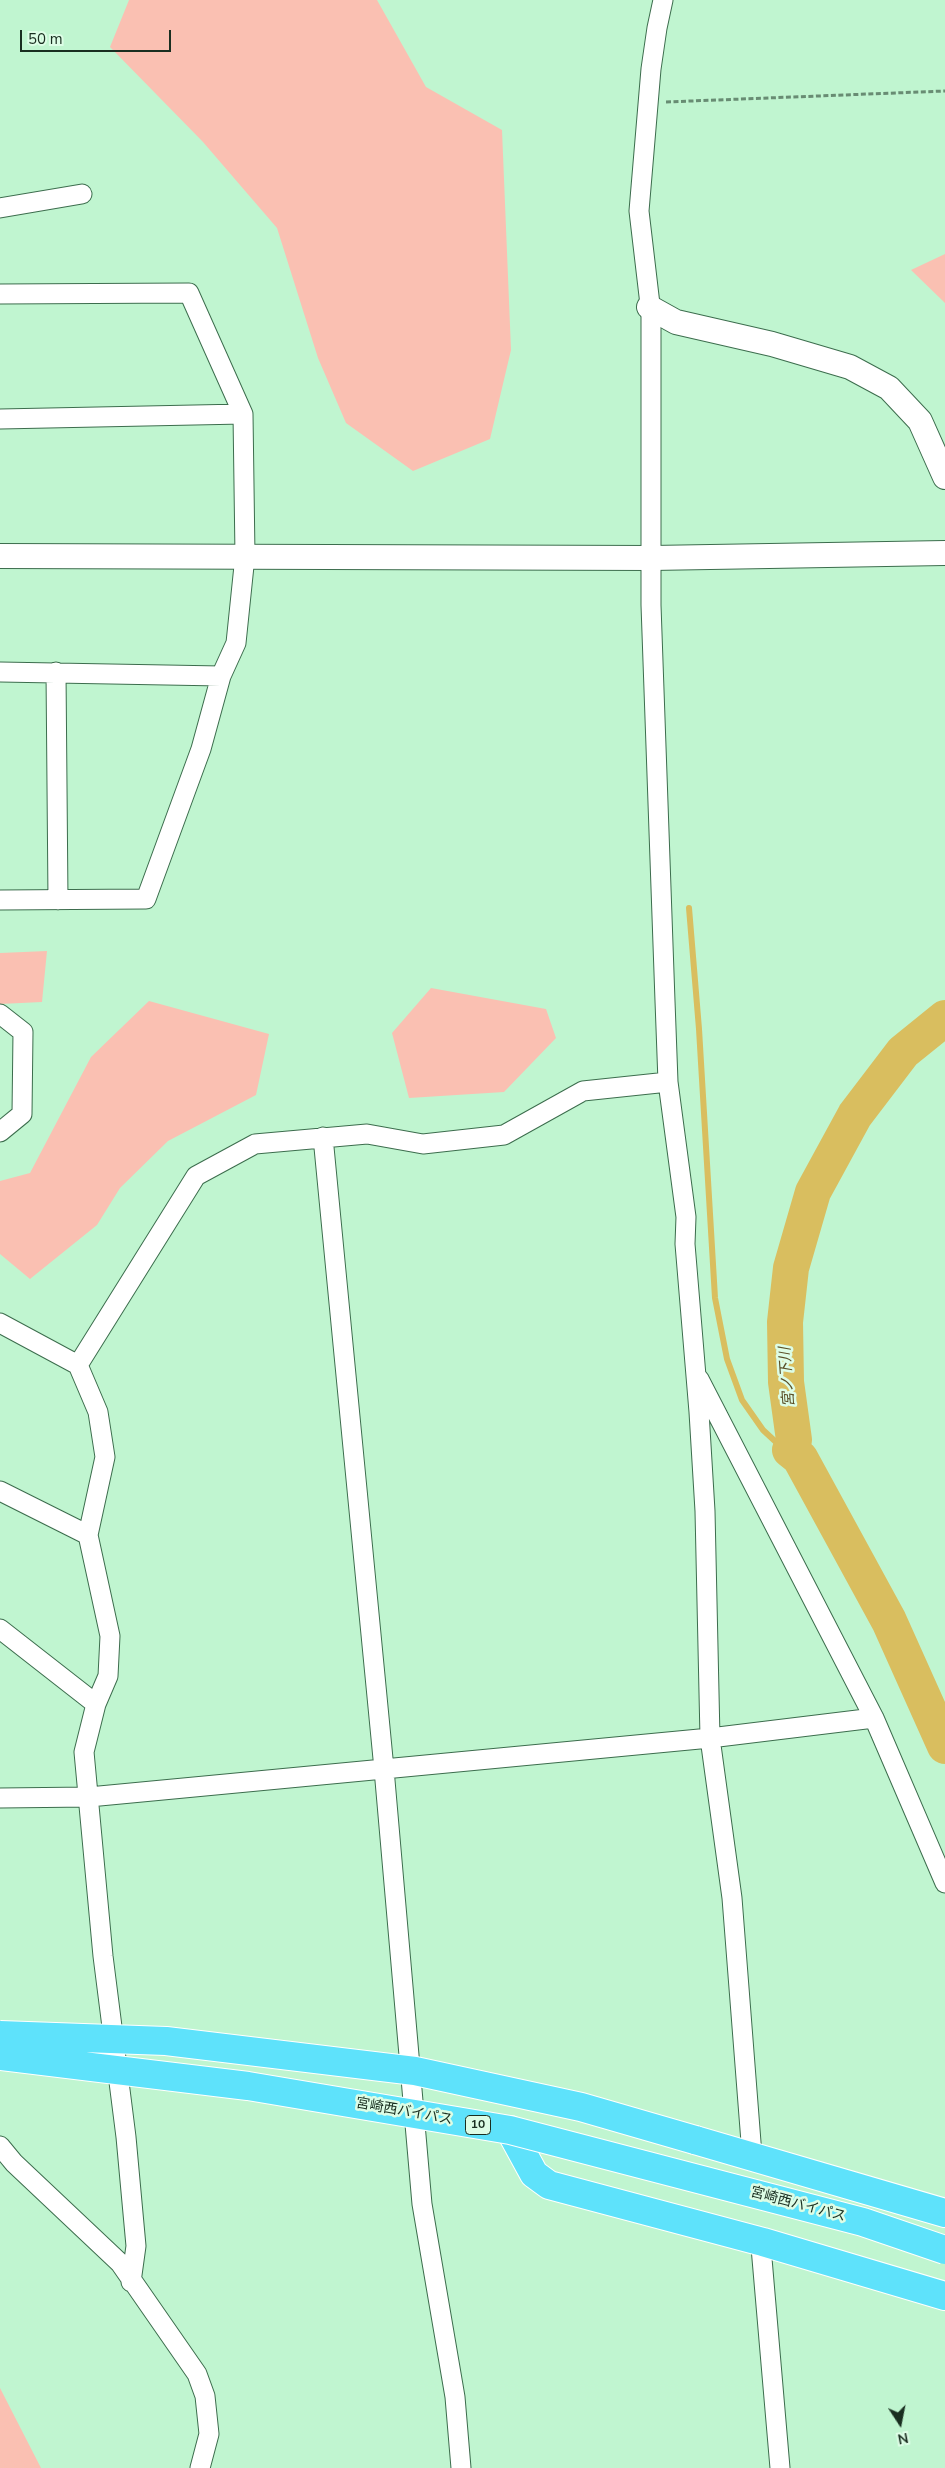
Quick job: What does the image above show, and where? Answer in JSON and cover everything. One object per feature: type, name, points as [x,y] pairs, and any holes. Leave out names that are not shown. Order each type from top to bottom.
[{"type":"highway","points":[[0,2035],[166,2040],[415,2071],[581,2107],[945,2212]]},
{"type":"highway","name":"宮崎西バイパス","points":[[0,2046],[149,2062],[382,2097],[518,2123],[639,2149],[867,2211],[945,2236]]},
{"type":"highway","name":"宮崎西バイパス","points":[[0,2056],[248,2086],[510,2130],[863,2222],[945,2250]]},
{"type":"highway","points":[[510,2130],[534,2174],[548,2185],[763,2242],[945,2296]]},
{"type":"street","points":[[663,0],[657,28],[648,102],[639,211],[651,313],[651,604],[668,1082],[686,1217],[685,1244],[704,1511],[710,1738],[732,1898],[752,2155]]},
{"type":"street","points":[[0,208],[82,194]]},
{"type":"street","points":[[0,294],[189,293],[243,414],[245,556],[236,643],[221,676],[201,749],[146,899],[0,900]]},
{"type":"street","points":[[649,308],[676,322],[772,344],[850,367],[889,388],[920,421],[945,477]]},
{"type":"street","points":[[0,419],[243,414]]},
{"type":"street","points":[[0,556],[652,558],[945,553]]},
{"type":"street","points":[[0,672],[221,676]]},
{"type":"street","points":[[56,672],[58,900]]},
{"type":"street","points":[[0,1014],[23,1032],[22,1114],[0,1132]]},
{"type":"street","points":[[78,1365],[196,1176],[256,1144],[367,1134],[423,1144],[504,1135],[583,1091],[668,1082]]},
{"type":"street","points":[[323,1137],[384,1769],[422,2204],[455,2397],[461,2468]]},
{"type":"street","points":[[0,1324],[78,1365],[98,1412],[105,1457],[88,1535],[110,1636],[108,1676],[96,1704],[84,1752],[103,1956],[126,2137],[136,2246],[131,2282]]},
{"type":"street","points":[[694,1369],[874,1718],[945,1882]]},
{"type":"street","points":[[0,1491],[88,1535]]},
{"type":"street","points":[[0,1629],[96,1704]]},
{"type":"street","points":[[0,1798],[88,1797],[710,1738],[874,1718]]},
{"type":"street","points":[[0,2146],[14,2163],[120,2263],[131,2282],[157,2313],[197,2374],[205,2396],[209,2434],[200,2468]]},
{"type":"street","points":[[763,2242],[761,2247],[780,2468]]},
{"type":"path","points":[[648,102],[945,91]]},
{"type":"shaded area","points":[[129,0],[377,0],[426,87],[502,130],[511,350],[490,439],[413,471],[346,423],[318,358],[277,228],[203,142],[110,47]]},
{"type":"shaded area","points":[[945,254],[945,303],[911,270]]},
{"type":"shaded area","points":[[47,951],[42,1002],[0,1004],[0,953]]},
{"type":"shaded area","points":[[431,988],[546,1009],[556,1038],[504,1092],[409,1098],[392,1033]]},
{"type":"shaded area","points":[[149,1001],[269,1034],[256,1095],[168,1141],[120,1188],[97,1225],[30,1279],[0,1254],[0,1181],[30,1173],[91,1057]]},
{"type":"shaded area","points":[[0,2388],[41,2468],[0,2468]]},
{"type":"waterway","points":[[689,908],[699,1029],[715,1298],[727,1359],[742,1400],[763,1430],[777,1443],[790,1450]]},
{"type":"waterway","name":"宮ノ下川","points":[[945,1018],[903,1052],[855,1115],[813,1192],[791,1268],[785,1322],[786,1382],[794,1440],[790,1450],[800,1458],[889,1621],[945,1746]]}]
